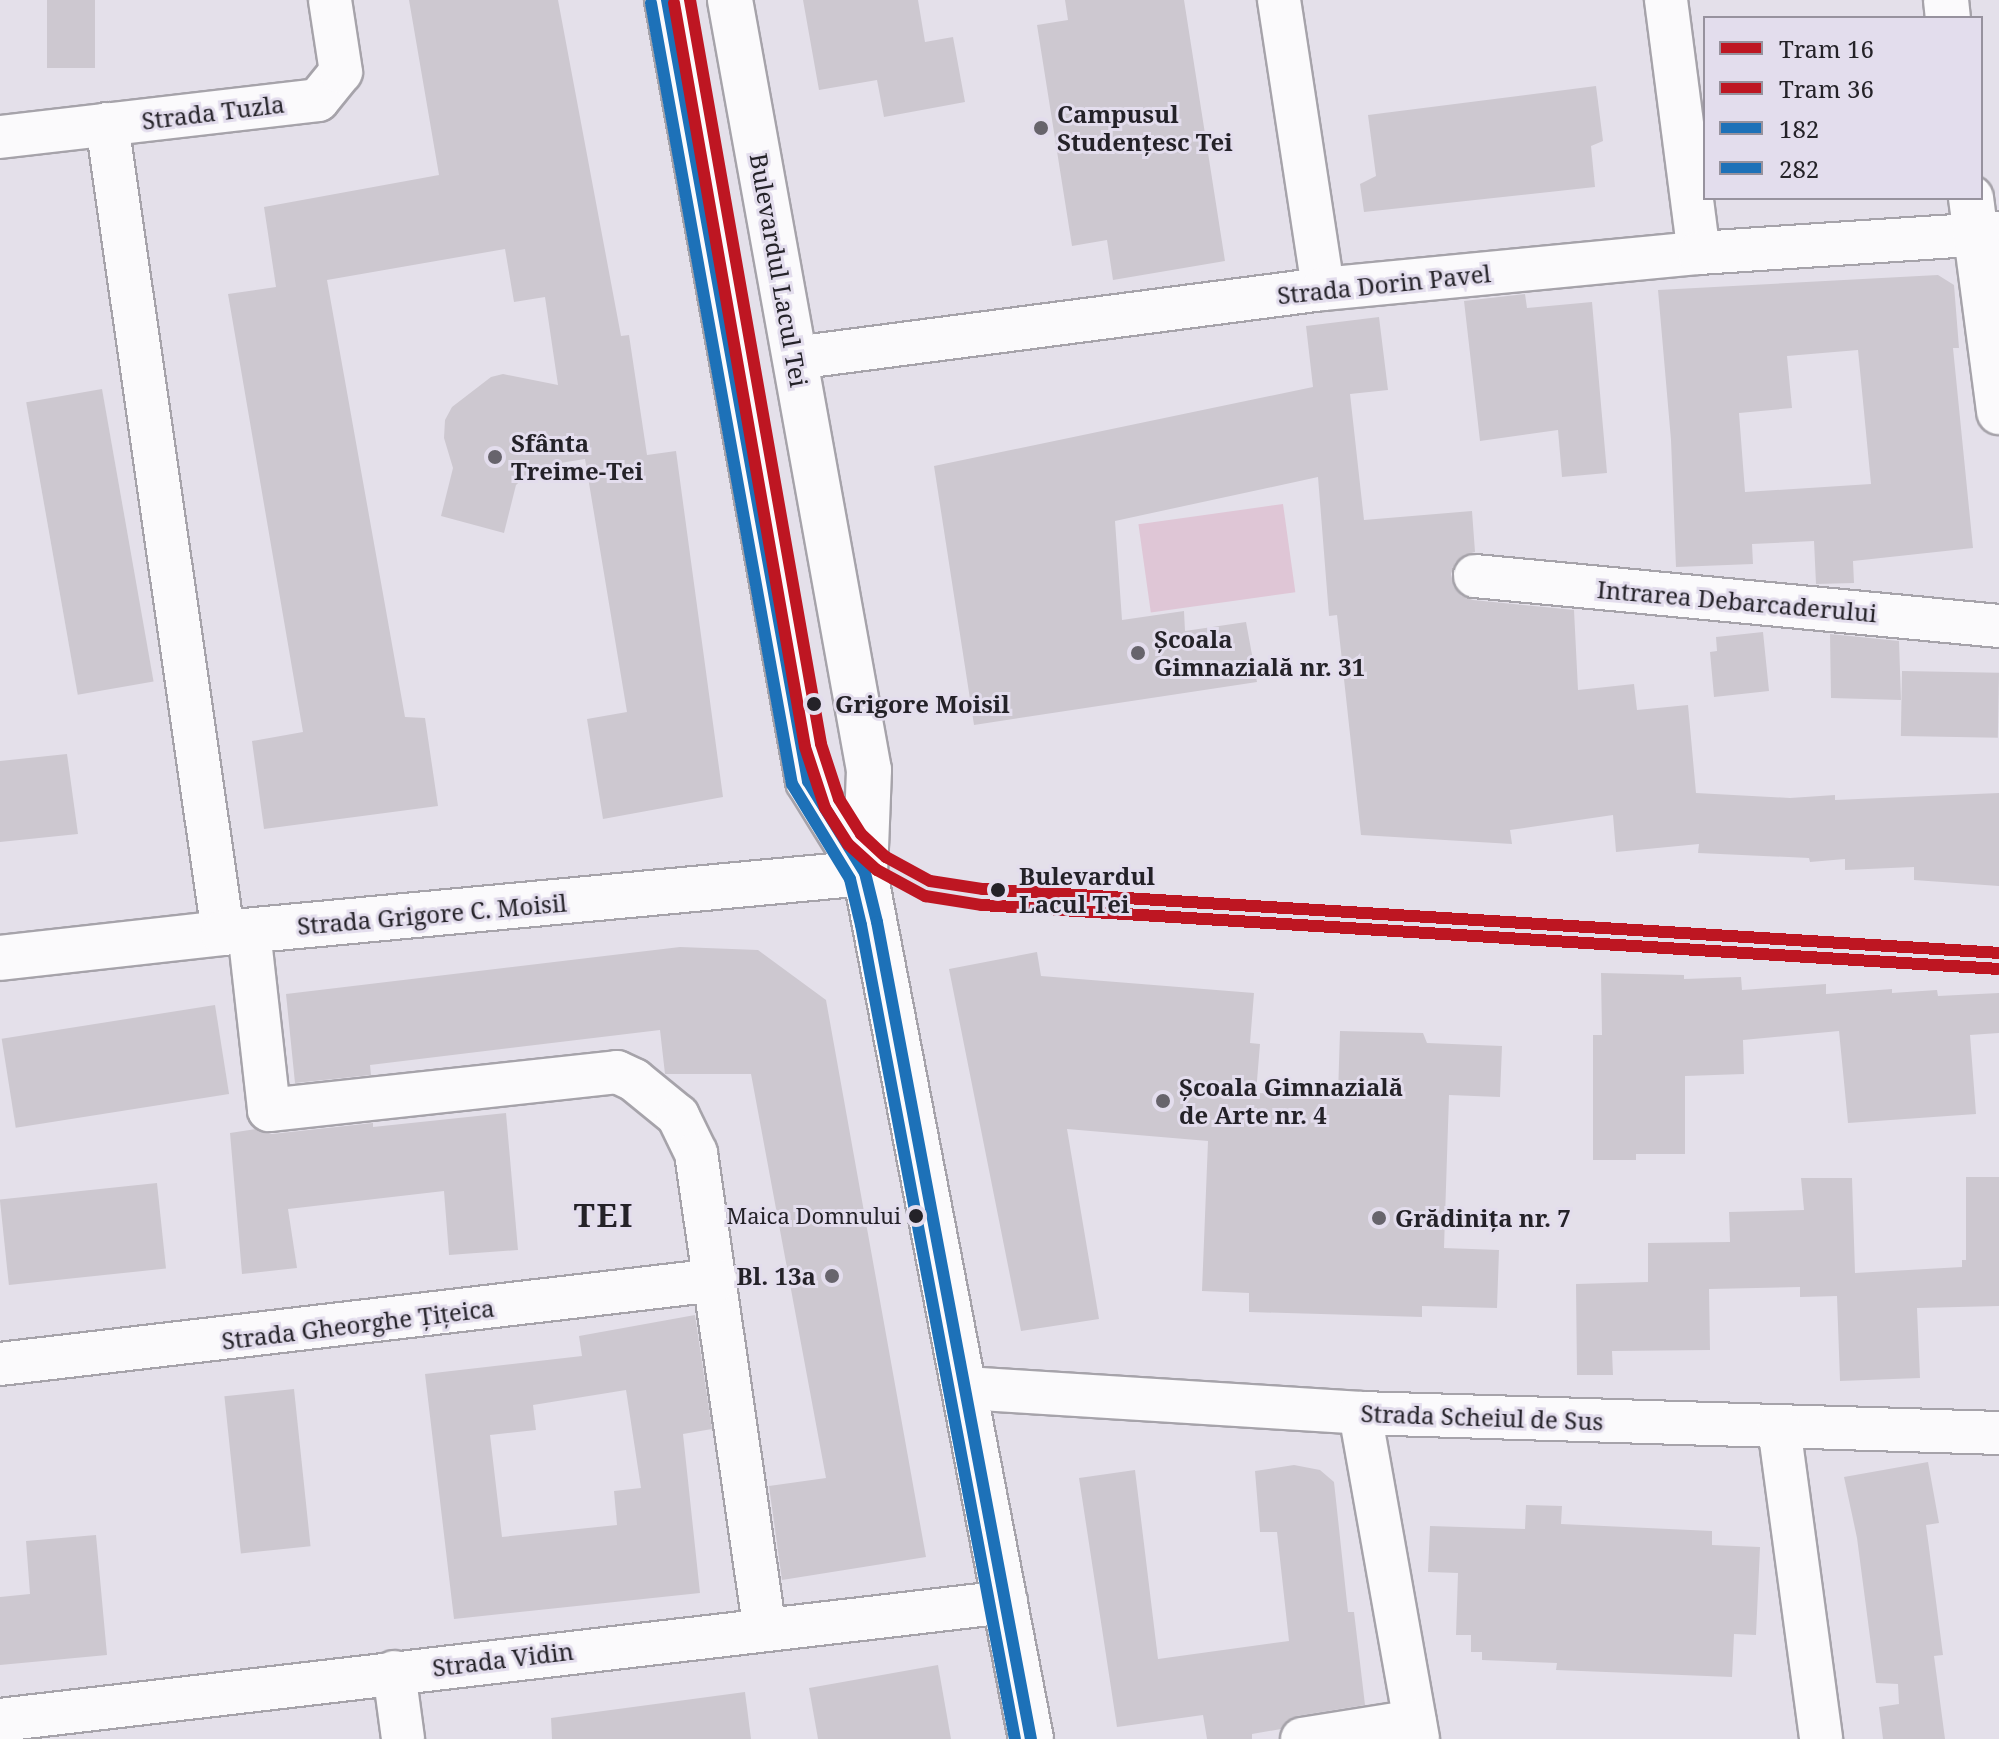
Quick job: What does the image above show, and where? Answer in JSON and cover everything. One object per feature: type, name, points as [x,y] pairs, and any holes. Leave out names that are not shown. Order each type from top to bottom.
[{"type":"main road","name":"Bulevardul Lacul Tei","points":[[667,0],[808,781],[865,873]]},
{"type":"main road","name":"Bulevardul Lacul Tei","points":[[730,0],[869,770],[865,873],[1031,1739]]},
{"type":"main road","points":[[1982,222],[1999,412]]},
{"type":"main road","name":"Strada Grigore C. Moisil","points":[[0,958],[236,932],[865,873]]},
{"type":"street","name":"Strada Tuzla","points":[[0,137],[318,100],[341,72],[330,0]]},
{"type":"street","points":[[1279,0],[1323,289]]},
{"type":"street","points":[[1666,0],[1699,253]]},
{"type":"street","points":[[107,124],[236,932],[269,1110],[617,1072],[634,1080],[678,1116],[696,1153],[765,1629]]},
{"type":"street","name":"Strada Dorin Pavel","points":[[795,358],[1323,289],[1982,222]]},
{"type":"street","name":"Intrarea Debarcaderului","points":[[1475,576],[1999,626]]},
{"type":"street","name":"Strada Gheorghe Țițeica","points":[[0,1364],[716,1280]]},
{"type":"street","name":"Strada Scheiul de Sus","points":[[966,1388],[1360,1413],[1999,1433]]},
{"type":"street","points":[[1302,1739],[1417,1730],[1360,1413]]},
{"type":"street","points":[[1779,1427],[1821,1739]]},
{"type":"street","name":"Strada Vidin","points":[[0,1720],[1006,1602]]},
{"type":"street","points":[[394,1672],[403,1739]]},
{"type":"shaded area","points":[[1283,504],[1295,592],[1151,612],[1138,524]]},
{"type":"building","points":[[47,0],[95,0],[95,68],[47,68]]},
{"type":"building","points":[[409,0],[558,0],[621,336],[629,335],[647,455],[676,451],[723,797],[603,819],[587,719],[627,712],[585,459],[535,467],[516,485],[504,533],[441,516],[453,468],[444,438],[445,420],[452,407],[491,377],[503,374],[558,385],[545,297],[514,302],[505,249],[327,280],[405,717],[425,718],[438,806],[264,829],[252,741],[303,732],[228,294],[276,287],[264,207],[439,175]]},
{"type":"building","points":[[803,0],[918,0],[925,42],[953,37],[965,102],[884,117],[877,80],[819,90]]},
{"type":"building","points":[[1065,0],[1184,0],[1225,261],[1113,280],[1107,240],[1072,246],[1037,25],[1068,20]]},
{"type":"building","points":[[1596,86],[1603,141],[1591,146],[1595,187],[1364,212],[1360,184],[1376,176],[1368,115]]},
{"type":"building","points":[[1938,275],[1954,285],[1959,348],[1953,348],[1973,548],[1853,561],[1854,583],[1816,584],[1814,541],[1752,544],[1753,564],[1676,567],[1671,440],[1658,290]],"holes":[[[1858,350],[1871,484],[1745,492],[1739,413],[1792,408],[1787,356]]]},
{"type":"building","points":[[1525,294],[1527,308],[1592,302],[1607,473],[1562,477],[1558,430],[1480,441],[1464,301]]},
{"type":"building","points":[[1379,317],[1388,390],[1350,394],[1364,520],[1472,511],[1475,552],[1464,555],[1455,563],[1451,574],[1454,587],[1462,596],[1473,600],[1574,610],[1578,690],[1634,684],[1637,710],[1688,705],[1696,793],[1790,798],[1835,795],[1835,800],[1999,793],[1999,886],[1914,880],[1914,867],[1845,870],[1845,859],[1810,862],[1809,858],[1698,853],[1699,844],[1616,852],[1613,815],[1510,830],[1512,844],[1361,835],[1337,615],[1329,616],[1318,477],[1115,521],[1122,620],[1184,611],[1185,631],[1246,622],[1257,682],[974,725],[934,466],[1313,387],[1306,326]]},
{"type":"building","points":[[102,389],[154,681],[78,695],[26,402]]},
{"type":"building","points":[[1763,632],[1769,691],[1714,697],[1710,652],[1717,651],[1716,637]]},
{"type":"building","points":[[1830,634],[1899,641],[1901,700],[1831,698]]},
{"type":"building","points":[[1902,671],[1999,673],[1998,738],[1901,736]]},
{"type":"building","points":[[67,754],[78,834],[0,842],[0,761]]},
{"type":"building","name":"Bl. 13a","points":[[680,947],[758,950],[826,1000],[926,1557],[782,1580],[769,1486],[826,1478],[751,1074],[665,1074],[660,1030],[370,1065],[371,1075],[295,1083],[286,994]]},
{"type":"building","points":[[1037,952],[1041,976],[1254,993],[1250,1043],[1260,1044],[1256,1093],[1338,1095],[1340,1031],[1423,1033],[1427,1043],[1502,1046],[1500,1097],[1449,1095],[1444,1248],[1499,1250],[1497,1308],[1422,1306],[1422,1317],[1249,1312],[1249,1293],[1202,1291],[1208,1141],[1067,1129],[1099,1319],[1021,1331],[949,969]]},
{"type":"building","points":[[1601,973],[1684,975],[1684,979],[1741,977],[1742,990],[1826,984],[1826,994],[1892,989],[1892,993],[1937,990],[1938,996],[1999,993],[1999,1033],[1970,1035],[1976,1114],[1848,1123],[1839,1031],[1743,1040],[1744,1074],[1685,1076],[1685,1154],[1636,1154],[1636,1160],[1593,1160],[1593,1035],[1602,1035]]},
{"type":"building","points":[[215,1005],[229,1094],[16,1128],[2,1039]]},
{"type":"building","points":[[506,1113],[518,1250],[449,1255],[444,1191],[288,1209],[297,1268],[242,1274],[230,1133],[256,1129],[272,1134],[373,1123],[373,1127]]},
{"type":"building","points":[[1966,1177],[1999,1177],[1999,1306],[1917,1308],[1920,1378],[1840,1381],[1837,1296],[1800,1297],[1800,1287],[1709,1289],[1710,1350],[1612,1351],[1613,1375],[1577,1375],[1576,1284],[1648,1282],[1648,1243],[1730,1242],[1729,1212],[1804,1210],[1801,1178],[1852,1178],[1855,1273],[1962,1267],[1962,1260],[1966,1260]]},
{"type":"building","points":[[157,1183],[166,1269],[9,1285],[0,1200]]},
{"type":"building","points":[[695,1315],[712,1429],[683,1434],[700,1593],[454,1619],[425,1374],[582,1356],[579,1336]],"holes":[[[626,1390],[641,1488],[614,1491],[617,1525],[502,1537],[490,1435],[536,1430],[533,1405]]]},
{"type":"building","points":[[294,1389],[311,1546],[241,1553],[224,1396]]},
{"type":"building","points":[[1928,1462],[1939,1523],[1926,1525],[1943,1655],[1934,1656],[1945,1739],[1883,1739],[1879,1707],[1899,1704],[1898,1684],[1876,1683],[1857,1538],[1844,1477]]},
{"type":"building","points":[[1294,1465],[1320,1470],[1334,1482],[1348,1612],[1354,1612],[1365,1705],[1297,1716],[1281,1729],[1252,1734],[1252,1739],[1207,1739],[1203,1715],[1117,1727],[1079,1478],[1135,1470],[1158,1659],[1289,1641],[1277,1532],[1260,1532],[1255,1471]]},
{"type":"building","points":[[1526,1505],[1562,1506],[1561,1524],[1712,1531],[1712,1545],[1760,1547],[1756,1635],[1734,1634],[1732,1677],[1556,1670],[1557,1663],[1482,1660],[1482,1652],[1471,1652],[1471,1635],[1456,1635],[1458,1573],[1428,1572],[1430,1526],[1525,1529]]},
{"type":"building","points":[[96,1535],[107,1655],[0,1665],[0,1597],[30,1594],[26,1541]]},
{"type":"building","points":[[938,1665],[951,1739],[818,1739],[809,1688]]},
{"type":"building","points":[[745,1692],[751,1739],[552,1739],[551,1718]]},
{"type":"tram line","name":"16","points":[[690,0],[821,744],[839,799],[861,834],[886,857],[930,881],[983,889],[1999,953]]},
{"type":"tram line","name":"36","points":[[674,3],[805,747],[825,808],[848,844],[877,870],[925,896],[982,905],[1998,969]]},
{"type":"transit line","name":"182","points":[[667,0],[808,781],[865,873],[877,922],[1031,1739]]},
{"type":"transit line","name":"282","points":[[651,3],[792,784],[850,879],[861,925],[1015,1739]]},
{"type":"place","name":"Campusul Studențesc Tei","points":[[1041,128]]},
{"type":"place","name":"Sfânta Treime-Tei","points":[[495,457]]},
{"type":"place","name":"Școala Gimnazială nr. 31","points":[[1138,653]]},
{"type":"place","name":"Grigore Moisil","points":[[814,704]]},
{"type":"place","name":"Bulevardul Lacul Tei","points":[[998,890]]},
{"type":"place","name":"Școala Gimnazială de Arte nr. 4","points":[[1163,1101]]},
{"type":"place","name":"Maica Domnului","points":[[916,1216]]},
{"type":"place","name":"Grădinița nr. 7","points":[[1379,1218]]},
{"type":"place","name":"Bl. 13a","points":[[832,1276]]},
{"type":"district","name":"TEI","points":[[604,1215]]}]
